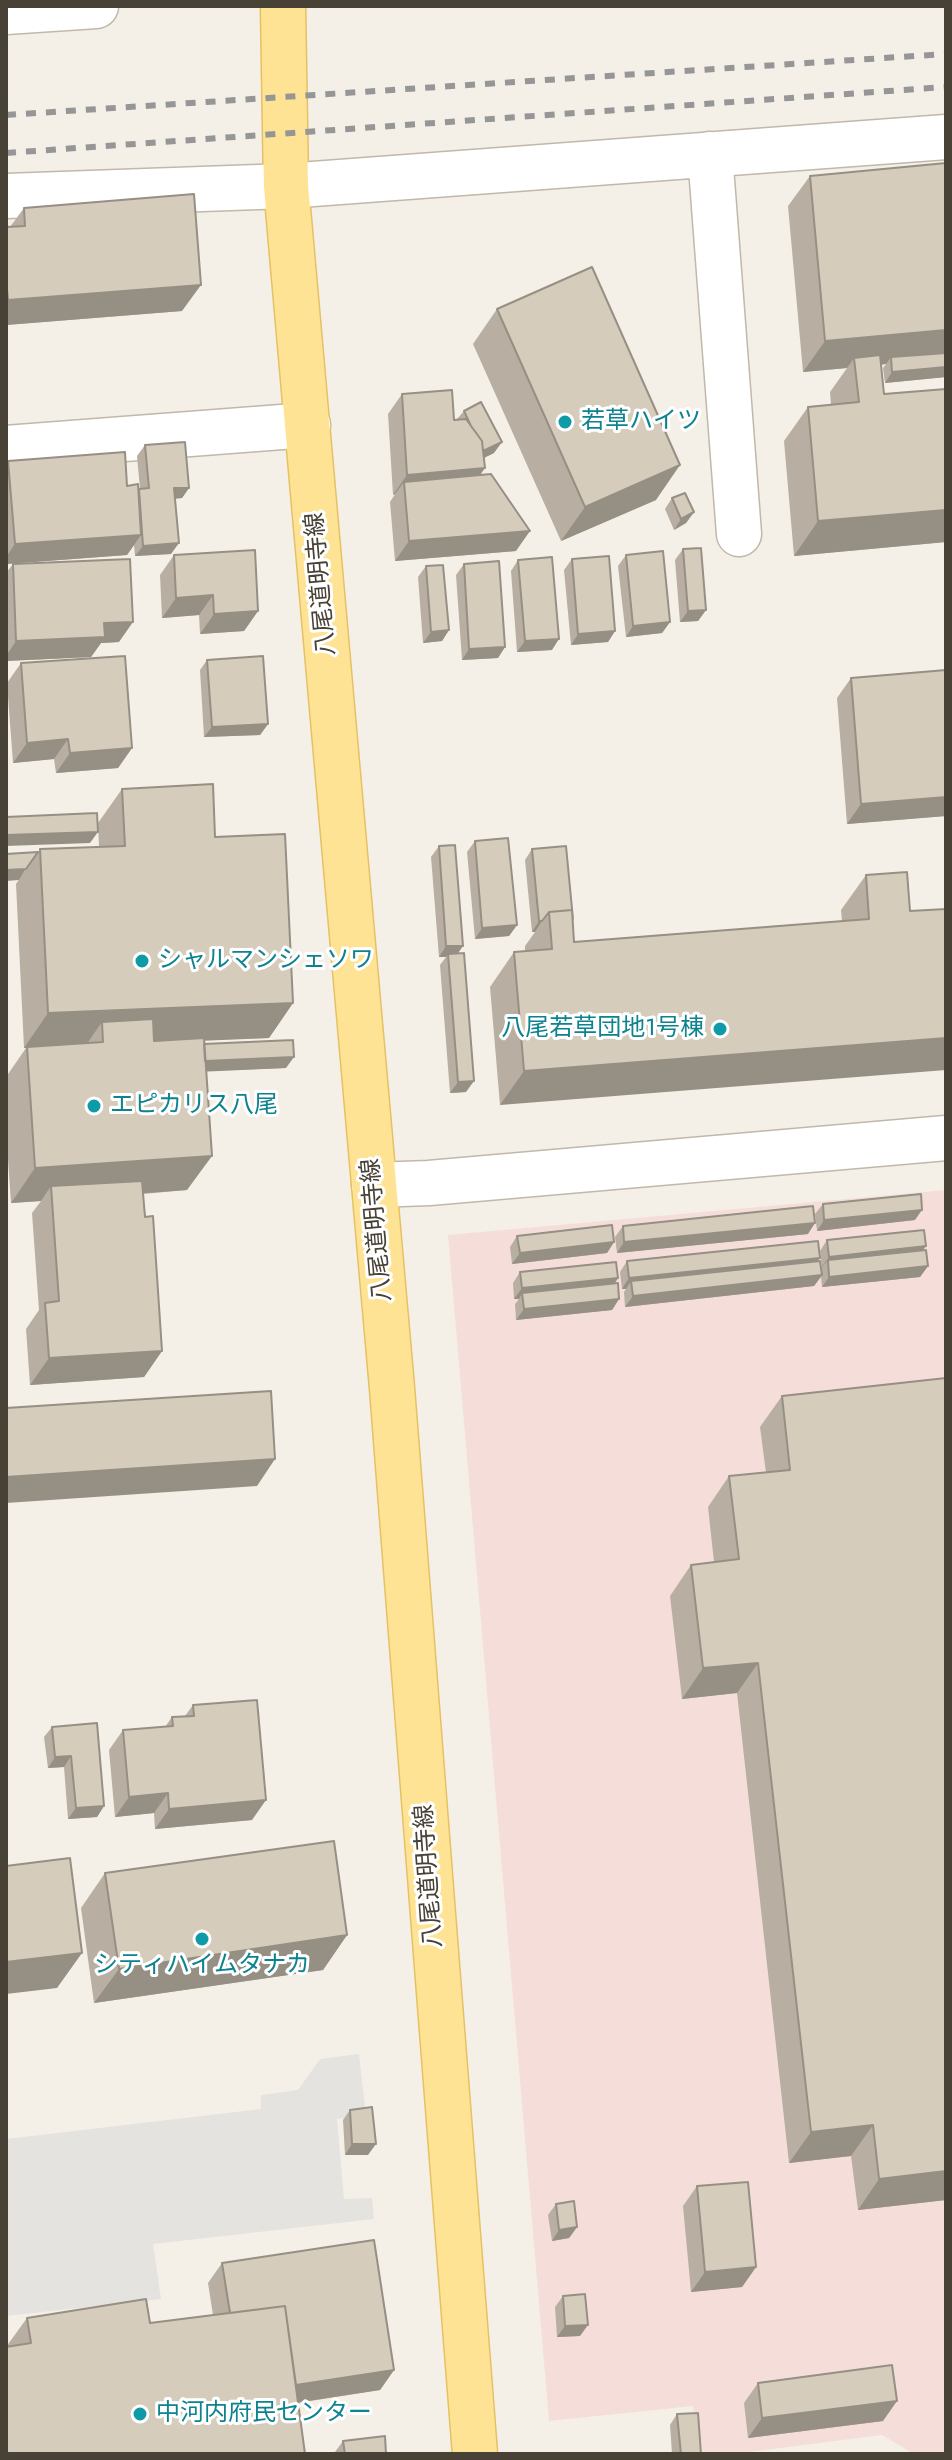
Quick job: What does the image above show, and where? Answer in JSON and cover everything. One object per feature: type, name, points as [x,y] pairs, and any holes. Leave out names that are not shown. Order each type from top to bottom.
[{"type":"main road","name":"八尾道明寺線","points":[[283,6],[286,186],[374,1185],[475,2454]]},
{"type":"street","points":[[6,12],[96,6]]},
{"type":"street","points":[[6,196],[286,186],[946,137]]},
{"type":"street","points":[[710,154],[739,534]]},
{"type":"street","points":[[6,448],[308,425]]},
{"type":"street","points":[[374,1185],[444,1182],[946,1138]]},
{"type":"shaded area","points":[[946,1190],[946,2454],[910,2454],[882,2435],[734,2454],[698,2454],[693,2406],[549,2421],[448,1235]]},
{"type":"shaded area","points":[[359,2054],[366,2116],[337,2119],[344,2199],[372,2198],[374,2219],[153,2244],[161,2299],[6,2316],[6,2139],[261,2109],[261,2095],[298,2090],[320,2059]]},
{"type":"building","points":[[946,163],[946,330],[825,341],[810,176]]},
{"type":"building","points":[[194,194],[201,285],[8,300],[6,227],[25,226],[24,208]]},
{"type":"building","points":[[592,267],[680,465],[585,507],[497,309]]},
{"type":"building","points":[[946,353],[946,367],[892,372],[891,357]]},
{"type":"building","points":[[880,355],[884,394],[946,389],[946,510],[818,521],[808,407],[859,402],[854,358]]},
{"type":"building","points":[[452,390],[454,420],[466,419],[482,441],[485,468],[407,475],[402,394]]},
{"type":"building","points":[[481,402],[502,442],[483,451],[482,441],[464,411]]},
{"type":"building","points":[[185,442],[189,488],[174,488],[179,543],[143,546],[139,489],[149,488],[145,445]]},
{"type":"building","points":[[125,452],[127,486],[138,484],[141,535],[15,544],[8,461]]},
{"type":"building","points":[[491,474],[530,531],[409,541],[404,482]]},
{"type":"building","points":[[685,493],[694,512],[681,519],[672,498]]},
{"type":"building","points":[[701,548],[706,610],[688,611],[683,549]]},
{"type":"building","points":[[255,550],[258,611],[214,614],[213,595],[176,598],[174,555]]},
{"type":"building","points":[[663,551],[670,622],[633,626],[626,555]]},
{"type":"building","points":[[609,556],[615,631],[578,634],[572,559]]},
{"type":"building","points":[[552,557],[559,639],[525,641],[518,560]]},
{"type":"building","points":[[130,559],[133,622],[104,623],[105,637],[16,641],[13,564]]},
{"type":"building","points":[[499,561],[505,647],[469,649],[464,564]]},
{"type":"building","points":[[443,565],[449,630],[431,632],[426,566]]},
{"type":"building","points":[[125,656],[132,748],[70,753],[68,739],[27,743],[21,663]]},
{"type":"building","points":[[263,656],[268,724],[212,727],[207,660]]},
{"type":"building","points":[[946,670],[946,797],[861,804],[851,678]]},
{"type":"building","name":"シャルマンシェソワ","points":[[213,784],[215,837],[285,834],[293,1003],[48,1013],[40,849],[125,846],[122,789]]},
{"type":"building","points":[[97,813],[98,832],[6,835],[6,817]]},
{"type":"building","points":[[508,838],[517,925],[482,928],[475,841]]},
{"type":"building","points":[[455,845],[463,946],[446,946],[439,846]]},
{"type":"building","points":[[566,846],[573,919],[572,910],[549,912],[539,921],[532,849]]},
{"type":"building","points":[[38,852],[26,869],[6,870],[6,854]]},
{"type":"building","name":"八尾若草団地1号棟","points":[[907,872],[910,911],[946,909],[946,1038],[524,1071],[514,952],[552,949],[549,912],[572,910],[574,942],[869,919],[866,875]]},
{"type":"building","points":[[464,953],[474,1081],[458,1082],[448,954]]},
{"type":"building","name":"エピカリス八尾","points":[[153,1019],[154,1041],[204,1038],[212,1156],[35,1168],[27,1047],[103,1042],[102,1022]]},
{"type":"building","points":[[293,1040],[294,1057],[205,1061],[204,1044]]},
{"type":"building","points":[[142,1181],[145,1217],[153,1216],[162,1351],[49,1358],[45,1303],[59,1301],[51,1186]]},
{"type":"building","points":[[921,1194],[922,1210],[824,1220],[823,1204]]},
{"type":"building","points":[[813,1206],[815,1223],[624,1242],[623,1226]]},
{"type":"building","points":[[612,1225],[614,1242],[520,1253],[517,1236]]},
{"type":"building","points":[[924,1230],[926,1246],[829,1257],[827,1240]]},
{"type":"building","points":[[818,1241],[820,1258],[629,1278],[627,1261]]},
{"type":"building","points":[[926,1250],[928,1266],[829,1277],[828,1260]]},
{"type":"building","points":[[820,1261],[822,1275],[633,1296],[631,1281]]},
{"type":"building","points":[[616,1262],[618,1278],[522,1288],[520,1272]]},
{"type":"building","points":[[618,1283],[619,1299],[524,1309],[522,1293]]},
{"type":"building","points":[[946,1378],[946,2171],[879,2179],[873,2125],[811,2132],[758,1663],[703,1668],[691,1565],[739,1559],[729,1476],[790,1470],[782,1396]]},
{"type":"building","points":[[271,1391],[275,1459],[6,1477],[6,1408]]},
{"type":"building","points":[[257,1700],[266,1800],[169,1809],[168,1793],[129,1797],[123,1730],[173,1726],[172,1717],[194,1716],[193,1705]]},
{"type":"building","points":[[97,1723],[104,1806],[76,1808],[71,1756],[55,1757],[52,1727]]},
{"type":"building","points":[[334,1841],[347,1935],[119,1969],[105,1873]]},
{"type":"building","points":[[70,1858],[82,1953],[6,1962],[6,1866]]},
{"type":"building","points":[[372,2107],[376,2144],[352,2144],[350,2110]]},
{"type":"building","points":[[748,2182],[756,2267],[705,2272],[697,2186]]},
{"type":"building","points":[[574,2201],[577,2227],[559,2230],[556,2204]]},
{"type":"building","points":[[374,2240],[394,2370],[296,2385],[285,2306],[230,2313],[222,2263]]},
{"type":"building","points":[[585,2294],[588,2325],[565,2326],[563,2296]]},
{"type":"building","name":"中河内府民センター","points":[[146,2299],[150,2323],[285,2306],[305,2454],[6,2454],[6,2347],[31,2343],[27,2318]]},
{"type":"building","points":[[892,2365],[897,2401],[762,2418],[758,2383]]},
{"type":"building","points":[[698,2413],[701,2454],[681,2454],[677,2414]]},
{"type":"building","points":[[385,2436],[386,2454],[345,2454],[343,2441]]},
{"type":"railway","points":[[6,115],[946,54]]},
{"type":"railway","points":[[6,153],[946,87]]},
{"type":"place","name":"若草ハイツ","points":[[565,422]]},
{"type":"place","name":"シャルマンシェソワ","points":[[142,961]]},
{"type":"place","name":"八尾若草団地1号棟","points":[[720,1029]]},
{"type":"place","name":"エピカリス八尾","points":[[94,1106]]},
{"type":"place","name":"シティハイムタナカ","points":[[202,1939]]},
{"type":"place","name":"中河内府民センター","points":[[140,2414]]}]
